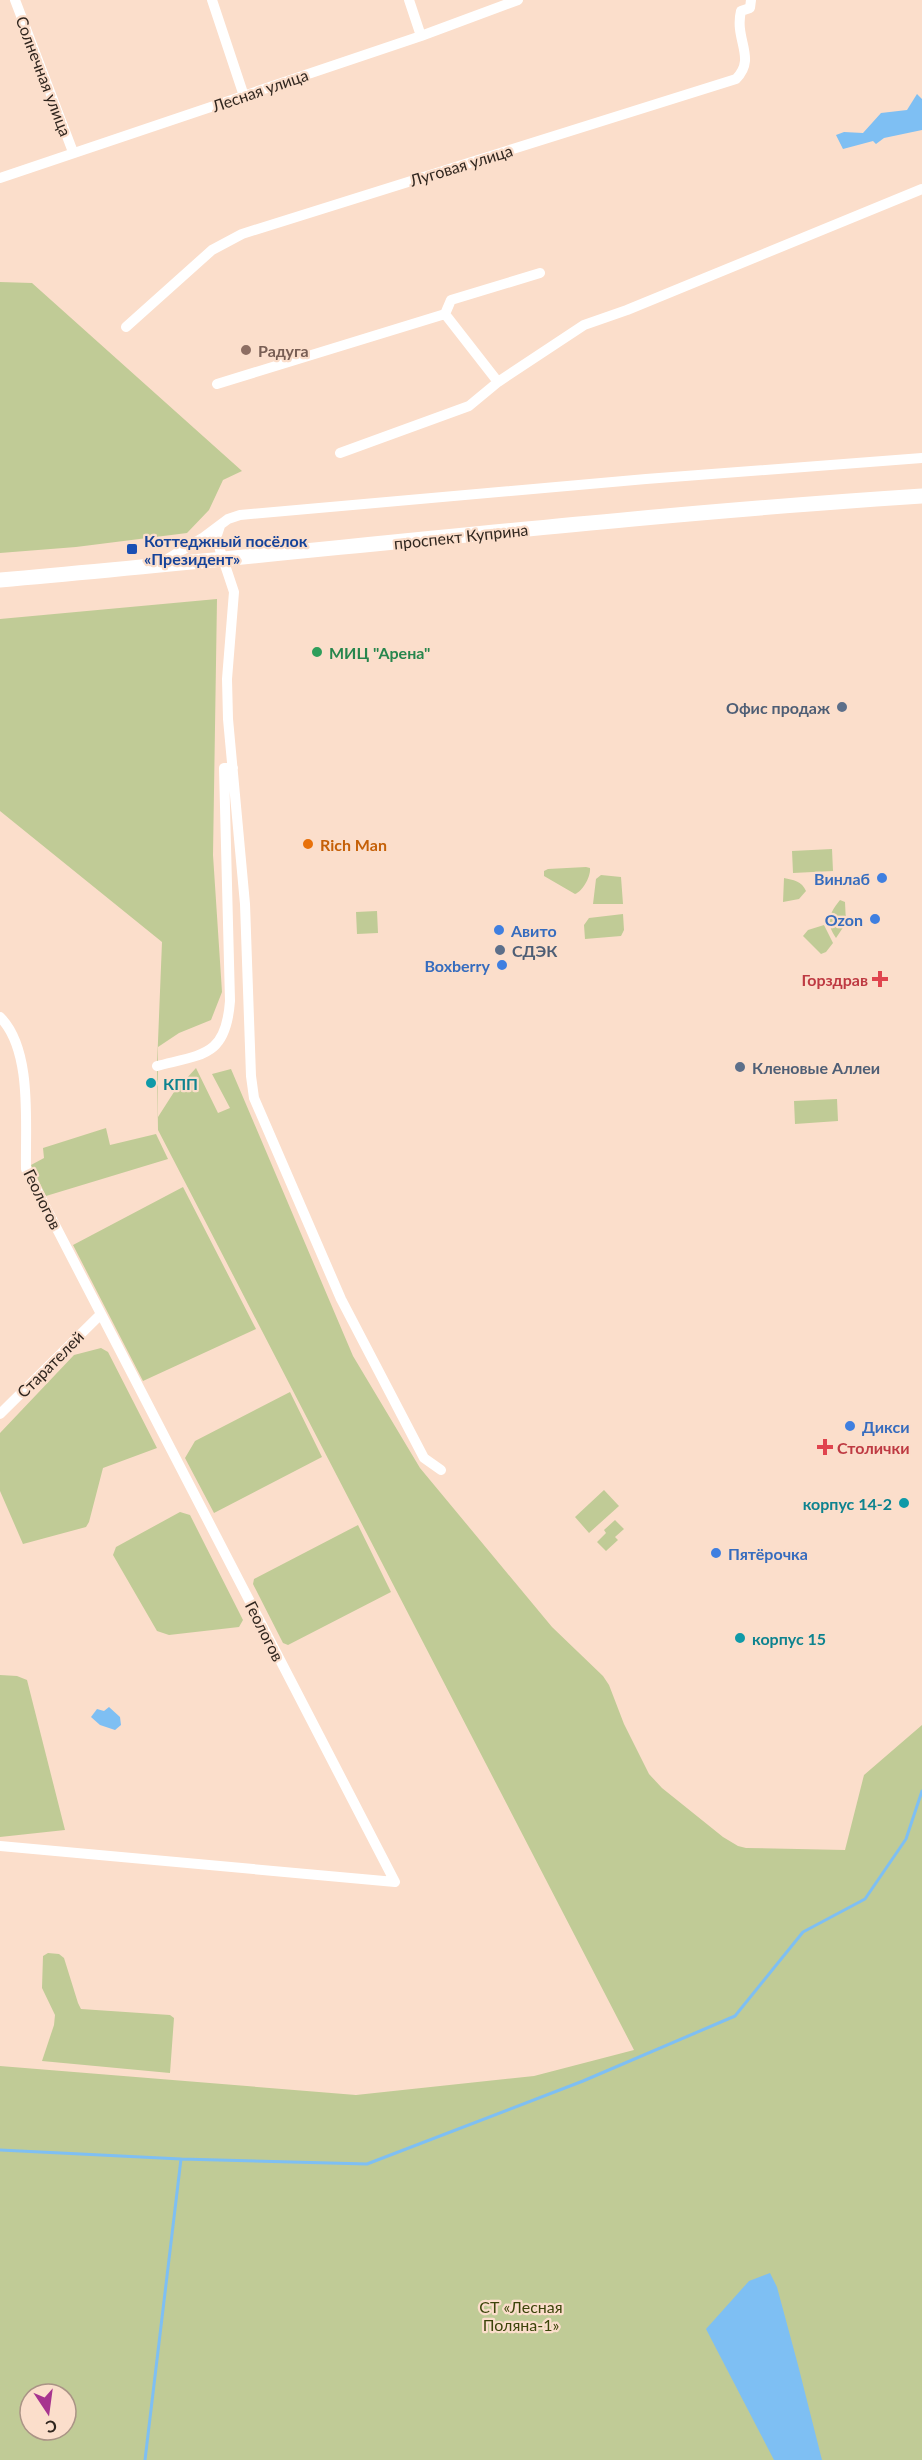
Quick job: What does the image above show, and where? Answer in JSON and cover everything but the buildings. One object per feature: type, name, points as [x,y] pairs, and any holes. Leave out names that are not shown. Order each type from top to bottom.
[{"type":"main road","name":"проспект Куприна","points":[[0,580],[224,561],[774,506],[922,496]]},
{"type":"street","name":"Солнечная улица","points":[[15,0],[74,152]]},
{"type":"street","points":[[212,0],[244,96]]},
{"type":"street","points":[[409,0],[421,36]]},
{"type":"street","name":"Лесная улица","points":[[0,178],[421,36],[518,0]]},
{"type":"street","name":"Луговая улица","points":[[126,327],[212,250],[242,234],[736,79],[744,71],[746,62],[739,21],[741,11],[750,8],[751,0]]},
{"type":"street","points":[[340,453],[469,406],[498,382],[584,325],[627,310],[922,189]]},
{"type":"street","points":[[218,384],[445,314],[451,300],[540,273]]},
{"type":"street","points":[[445,314],[498,382]]},
{"type":"street","points":[[154,567],[228,519],[252,513],[922,458]]},
{"type":"street","points":[[220,526],[216,538],[234,592],[227,679],[245,904],[251,1076],[254,1098],[341,1299],[424,1458],[441,1470]]},
{"type":"street","points":[[157,1066],[210,1050],[221,1041],[228,1024],[230,1001],[224,768],[233,768]]},
{"type":"street","name":"Геологов","points":[[0,1017],[16,1040],[22,1064],[26,1169],[395,1882],[0,1846]]},
{"type":"street","name":"Старателей","points":[[0,1414],[101,1314]]},
{"type":"green space","points":[[0,282],[32,283],[242,471],[223,480],[209,510],[187,533],[76,547],[0,553]]},
{"type":"green space","name":"СТ «Лесная Поляна-1»","points":[[217,599],[213,855],[222,992],[211,1020],[179,1033],[158,1047],[158,1117],[174,1092],[196,1068],[218,1113],[230,1108],[212,1074],[231,1069],[353,1356],[420,1468],[552,1627],[603,1676],[649,1774],[662,1788],[723,1837],[746,1848],[845,1850],[864,1775],[922,1725],[922,2460],[0,2460],[0,2066],[356,2095],[534,2076],[634,2050],[158,1130],[157,1066],[162,942],[0,811],[0,619]]},
{"type":"green space","points":[[832,849],[833,871],[793,873],[792,851]]},
{"type":"green space","points":[[590,868],[588,879],[584,887],[575,894],[544,876],[544,871],[548,869]]},
{"type":"green space","points":[[601,875],[621,877],[623,904],[593,904],[596,879]]},
{"type":"green space","points":[[784,878],[802,885],[806,891],[799,899],[783,902]]},
{"type":"green space","points":[[840,900],[845,902],[846,923],[836,938],[830,927],[830,918]]},
{"type":"green space","points":[[377,911],[378,933],[357,934],[356,912]]},
{"type":"green space","points":[[623,914],[624,930],[621,936],[585,939],[584,925],[589,918]]},
{"type":"green space","points":[[824,925],[833,943],[826,952],[821,954],[803,936],[808,930]]},
{"type":"green space","points":[[837,1099],[838,1121],[795,1124],[794,1101]]},
{"type":"green space","points":[[106,1128],[110,1145],[156,1134],[168,1159],[46,1196],[31,1165],[44,1158],[43,1148]]},
{"type":"green space","points":[[183,1187],[256,1329],[143,1381],[73,1245]]},
{"type":"green space","points":[[101,1348],[108,1352],[157,1448],[103,1468],[86,1527],[23,1544],[0,1491],[0,1433],[74,1355]]},
{"type":"green space","points":[[290,1392],[322,1457],[214,1513],[185,1458],[195,1441]]},
{"type":"green space","points":[[604,1490],[619,1506],[589,1533],[575,1517]]},
{"type":"green space","points":[[180,1512],[190,1515],[243,1620],[239,1627],[169,1635],[157,1631],[113,1555],[116,1547]]},
{"type":"green space","points":[[615,1520],[624,1529],[615,1537],[618,1540],[606,1551],[597,1542],[606,1533],[604,1530]]},
{"type":"green space","points":[[358,1525],[391,1592],[288,1645],[283,1643],[253,1584],[254,1579]]},
{"type":"green space","points":[[0,1675],[17,1676],[27,1680],[65,1830],[0,1837]]},
{"type":"green space","points":[[48,1953],[59,1954],[64,1958],[81,2009],[170,2015],[174,2018],[170,2073],[42,2061],[55,2015],[42,1988],[43,1956]]},
{"type":"water","points":[[917,94],[922,99],[922,130],[884,138],[876,144],[873,141],[843,149],[836,135],[844,132],[863,133],[881,113],[907,110]]},
{"type":"water","points":[[109,1707],[120,1717],[121,1725],[115,1730],[100,1725],[91,1717],[97,1709],[104,1711]]},
{"type":"water","points":[[770,2273],[777,2287],[822,2460],[774,2460],[706,2329],[749,2281]]},
{"type":"waterway","points":[[0,2150],[181,2159],[367,2164],[583,2081],[735,2016],[803,1932],[865,1899],[906,1839],[922,1791]]},
{"type":"waterway","points":[[145,2460],[181,2159]]},
{"type":"place","name":"Радуга","points":[[246,350]]},
{"type":"place","name":"Коттеджный посёлок «Президент»","points":[[132,549]]},
{"type":"place","name":"МИЦ \"Арена\"","points":[[317,652]]},
{"type":"place","name":"Офис продаж","points":[[842,707]]},
{"type":"place","name":"Rich Man","points":[[308,844]]},
{"type":"place","name":"Винлаб","points":[[882,878]]},
{"type":"place","name":"Ozon","points":[[875,919]]},
{"type":"place","name":"Авито","points":[[499,930]]},
{"type":"place","name":"СДЭК","points":[[500,950]]},
{"type":"place","name":"Boxberry","points":[[502,965]]},
{"type":"place","name":"Горздрав","points":[[880,979]]},
{"type":"place","name":"Кленовые Аллеи","points":[[740,1067]]},
{"type":"place","name":"КПП","points":[[151,1083]]},
{"type":"place","name":"Дикси","points":[[850,1426]]},
{"type":"place","name":"Столички","points":[[825,1447]]},
{"type":"place","name":"корпус 14-2","points":[[904,1503]]},
{"type":"place","name":"Пятёрочка","points":[[716,1553]]},
{"type":"place","name":"корпус 15","points":[[740,1638]]}]
